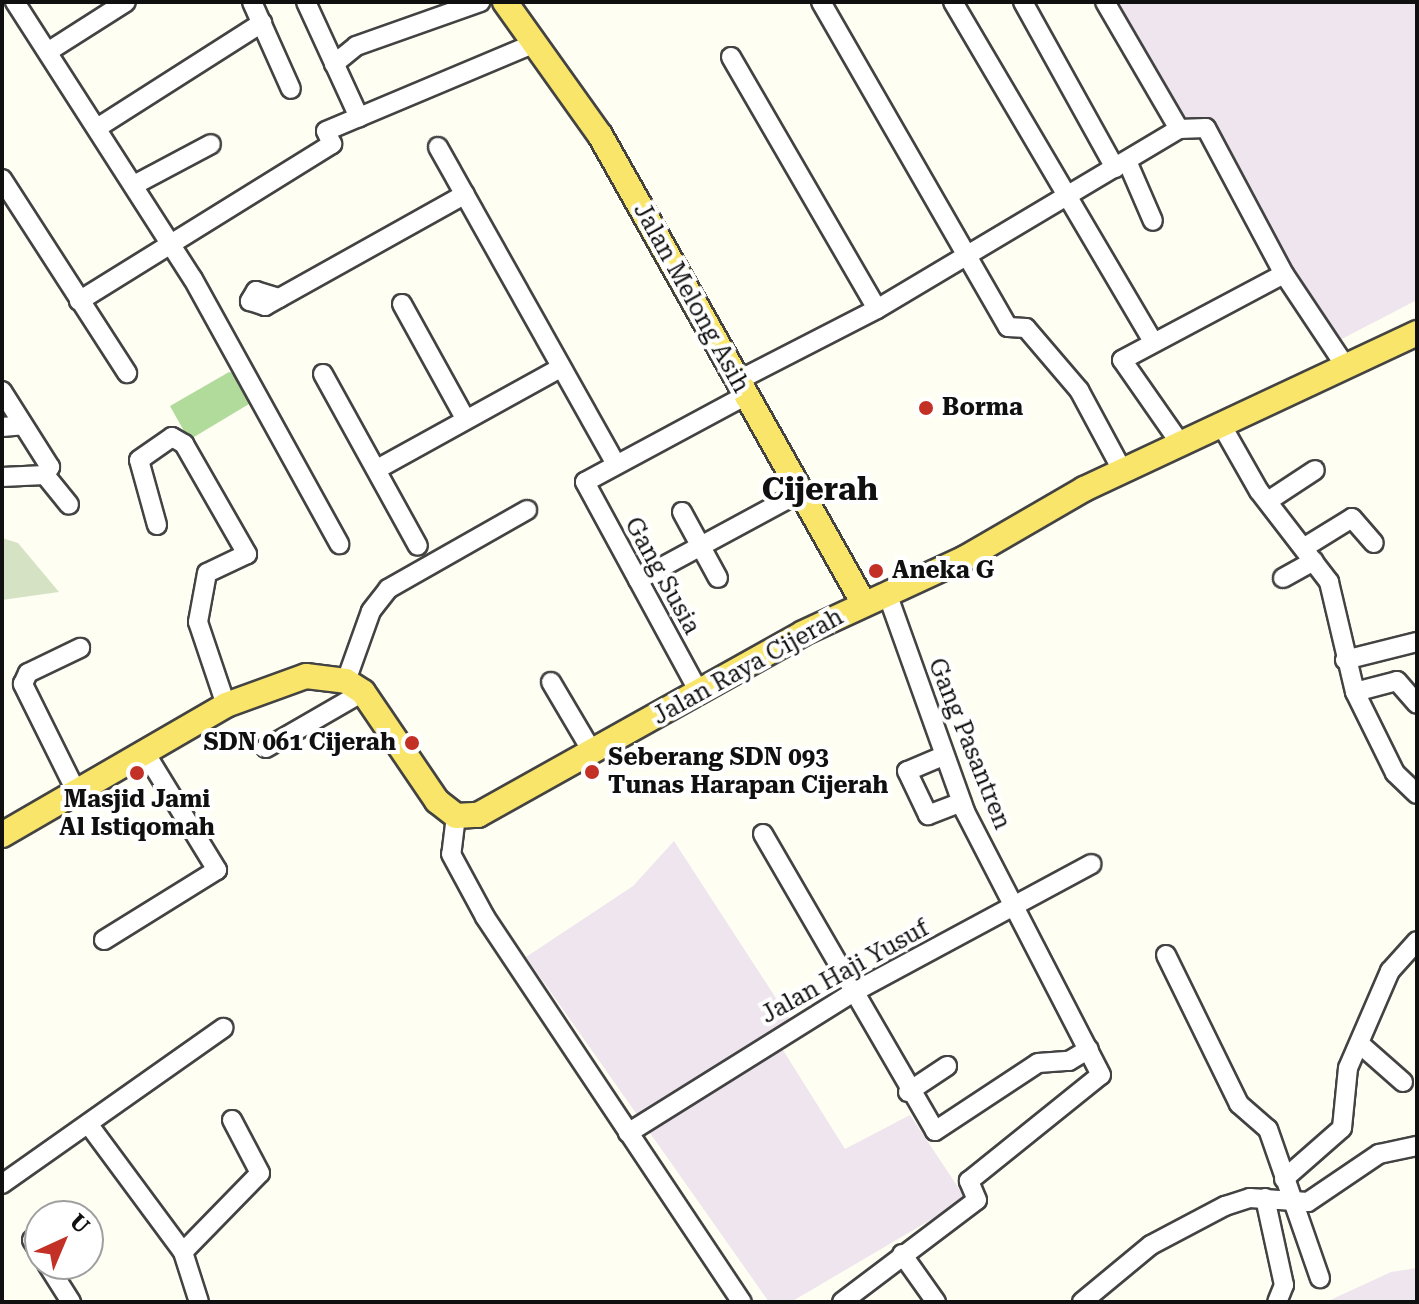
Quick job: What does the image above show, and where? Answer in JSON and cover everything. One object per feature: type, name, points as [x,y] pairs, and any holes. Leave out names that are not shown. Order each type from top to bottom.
[{"type":"main road","name":"Jalan Melong Asih","points":[[505,2],[600,135],[864,604]]},
{"type":"main road","name":"Jalan Raya Cijerah","points":[[456,816],[478,815],[699,692],[1122,470],[1417,333]]},
{"type":"main road","points":[[2,835],[226,705],[306,676],[354,686],[437,801],[456,816]]},
{"type":"street","points":[[15,2],[171,243],[339,544]]},
{"type":"street","points":[[49,51],[126,2]]},
{"type":"street","points":[[252,2],[291,89]]},
{"type":"street","points":[[306,2],[359,117]]},
{"type":"street","points":[[416,2],[423,21]]},
{"type":"street","points":[[334,64],[356,46],[480,2]]},
{"type":"street","points":[[821,2],[1008,327],[1026,328],[1079,390],[1122,470]]},
{"type":"street","points":[[953,2],[1065,199],[1153,342]]},
{"type":"street","points":[[1023,2],[1153,221]]},
{"type":"street","points":[[1105,2],[1179,129]]},
{"type":"street","points":[[97,128],[262,23]]},
{"type":"street","points":[[79,301],[332,144],[326,131],[535,43]]},
{"type":"street","points":[[731,57],[877,309]]},
{"type":"street","points":[[438,147],[615,463],[1179,129],[1206,128],[1284,274],[1346,367]]},
{"type":"street","points":[[134,185],[211,144]]},
{"type":"street","points":[[2,180],[127,373]]},
{"type":"street","points":[[279,298],[465,194]]},
{"type":"street","points":[[1180,443],[1122,360],[1284,274]]},
{"type":"street","points":[[402,304],[465,418]]},
{"type":"street","points":[[381,467],[560,368]]},
{"type":"street","points":[[323,374],[381,467],[418,546]]},
{"type":"street","points":[[2,391],[49,464],[45,475]]},
{"type":"street","points":[[2,427],[23,425]]},
{"type":"street","points":[[1222,426],[1268,501],[1332,589],[1345,660],[1355,692],[1395,773],[1417,794]]},
{"type":"street","points":[[157,525],[139,460],[172,437],[184,444],[247,554],[207,573],[199,637],[226,705]]},
{"type":"street","name":"Gang Susia","points":[[615,463],[585,482],[699,692]]},
{"type":"street","points":[[1268,501],[1315,470]]},
{"type":"street","points":[[2,477],[45,475]]},
{"type":"street","points":[[45,475],[69,505]]},
{"type":"street","points":[[638,580],[699,544],[799,493]]},
{"type":"street","points":[[266,748],[354,686],[371,611],[388,589],[527,510]]},
{"type":"street","points":[[682,512],[718,578]]},
{"type":"street","points":[[1283,578],[1352,518],[1374,543]]},
{"type":"street","name":"Gang Pasantren","points":[[887,593],[962,802],[1015,910],[1101,1071],[1092,1089],[969,1181],[977,1200],[902,1254]]},
{"type":"street","points":[[1345,660],[1417,642]]},
{"type":"street","points":[[77,793],[23,684],[28,673],[80,648]]},
{"type":"street","points":[[1355,692],[1397,681],[1417,704]]},
{"type":"street","points":[[551,682],[593,753]]},
{"type":"street","points":[[104,940],[217,870],[146,754]]},
{"type":"street","points":[[943,756],[907,771],[928,815],[962,802]]},
{"type":"street","points":[[456,816],[454,863],[628,1133],[742,1302]]},
{"type":"street","points":[[763,834],[908,1092],[935,1131],[1038,1063],[1069,1061],[1089,1049]]},
{"type":"street","name":"Jalan Haji Yusuf","points":[[628,1133],[852,993],[1015,910],[1092,864]]},
{"type":"street","points":[[1284,1179],[1342,1128],[1348,1068],[1361,1045],[1390,971],[1413,953]]},
{"type":"street","points":[[1166,955],[1239,1104],[1268,1129],[1290,1202],[1320,1278]]},
{"type":"street","points":[[2,1184],[223,1028]]},
{"type":"street","points":[[1361,1045],[1403,1082]]},
{"type":"street","points":[[908,1092],[947,1066]]},
{"type":"street","points":[[183,1252],[260,1173],[232,1120]]},
{"type":"street","points":[[89,1125],[183,1252],[199,1302]]},
{"type":"street","points":[[1082,1302],[1151,1245],[1225,1206],[1265,1198],[1308,1202],[1379,1154],[1417,1146]]},
{"type":"street","points":[[1265,1198],[1284,1285],[1277,1302]]},
{"type":"street","points":[[842,1302],[902,1254],[936,1302]]},
{"type":"street","points":[[57,1280],[71,1302]]},
{"type":"shaded area","points":[[1116,2],[1417,2],[1417,300],[1332,344],[1205,117],[1189,126]]},
{"type":"shaded area","points":[[674,841],[796,1029],[778,1042],[845,1149],[910,1115],[966,1199],[791,1302],[769,1302],[526,957],[633,886]]},
{"type":"shaded area","points":[[1417,1268],[1417,1302],[1326,1302],[1391,1272]]},
{"type":"green space","points":[[229,372],[240,375],[254,401],[189,440],[170,406]]},
{"type":"green space","points":[[2,538],[18,543],[59,592],[2,600]]},
{"type":"place","name":"Borma","points":[[926,408]]},
{"type":"place","name":"Aneka G","points":[[876,571]]},
{"type":"place","name":"SDN 061 Cijerah","points":[[412,743]]},
{"type":"place","name":"Seberang SDN 093 Tunas Harapan Cijerah","points":[[592,772]]},
{"type":"place","name":"Masjid Jami Al Istiqomah","points":[[137,773]]},
{"type":"district","name":"Cijerah","points":[[820,489]]}]
